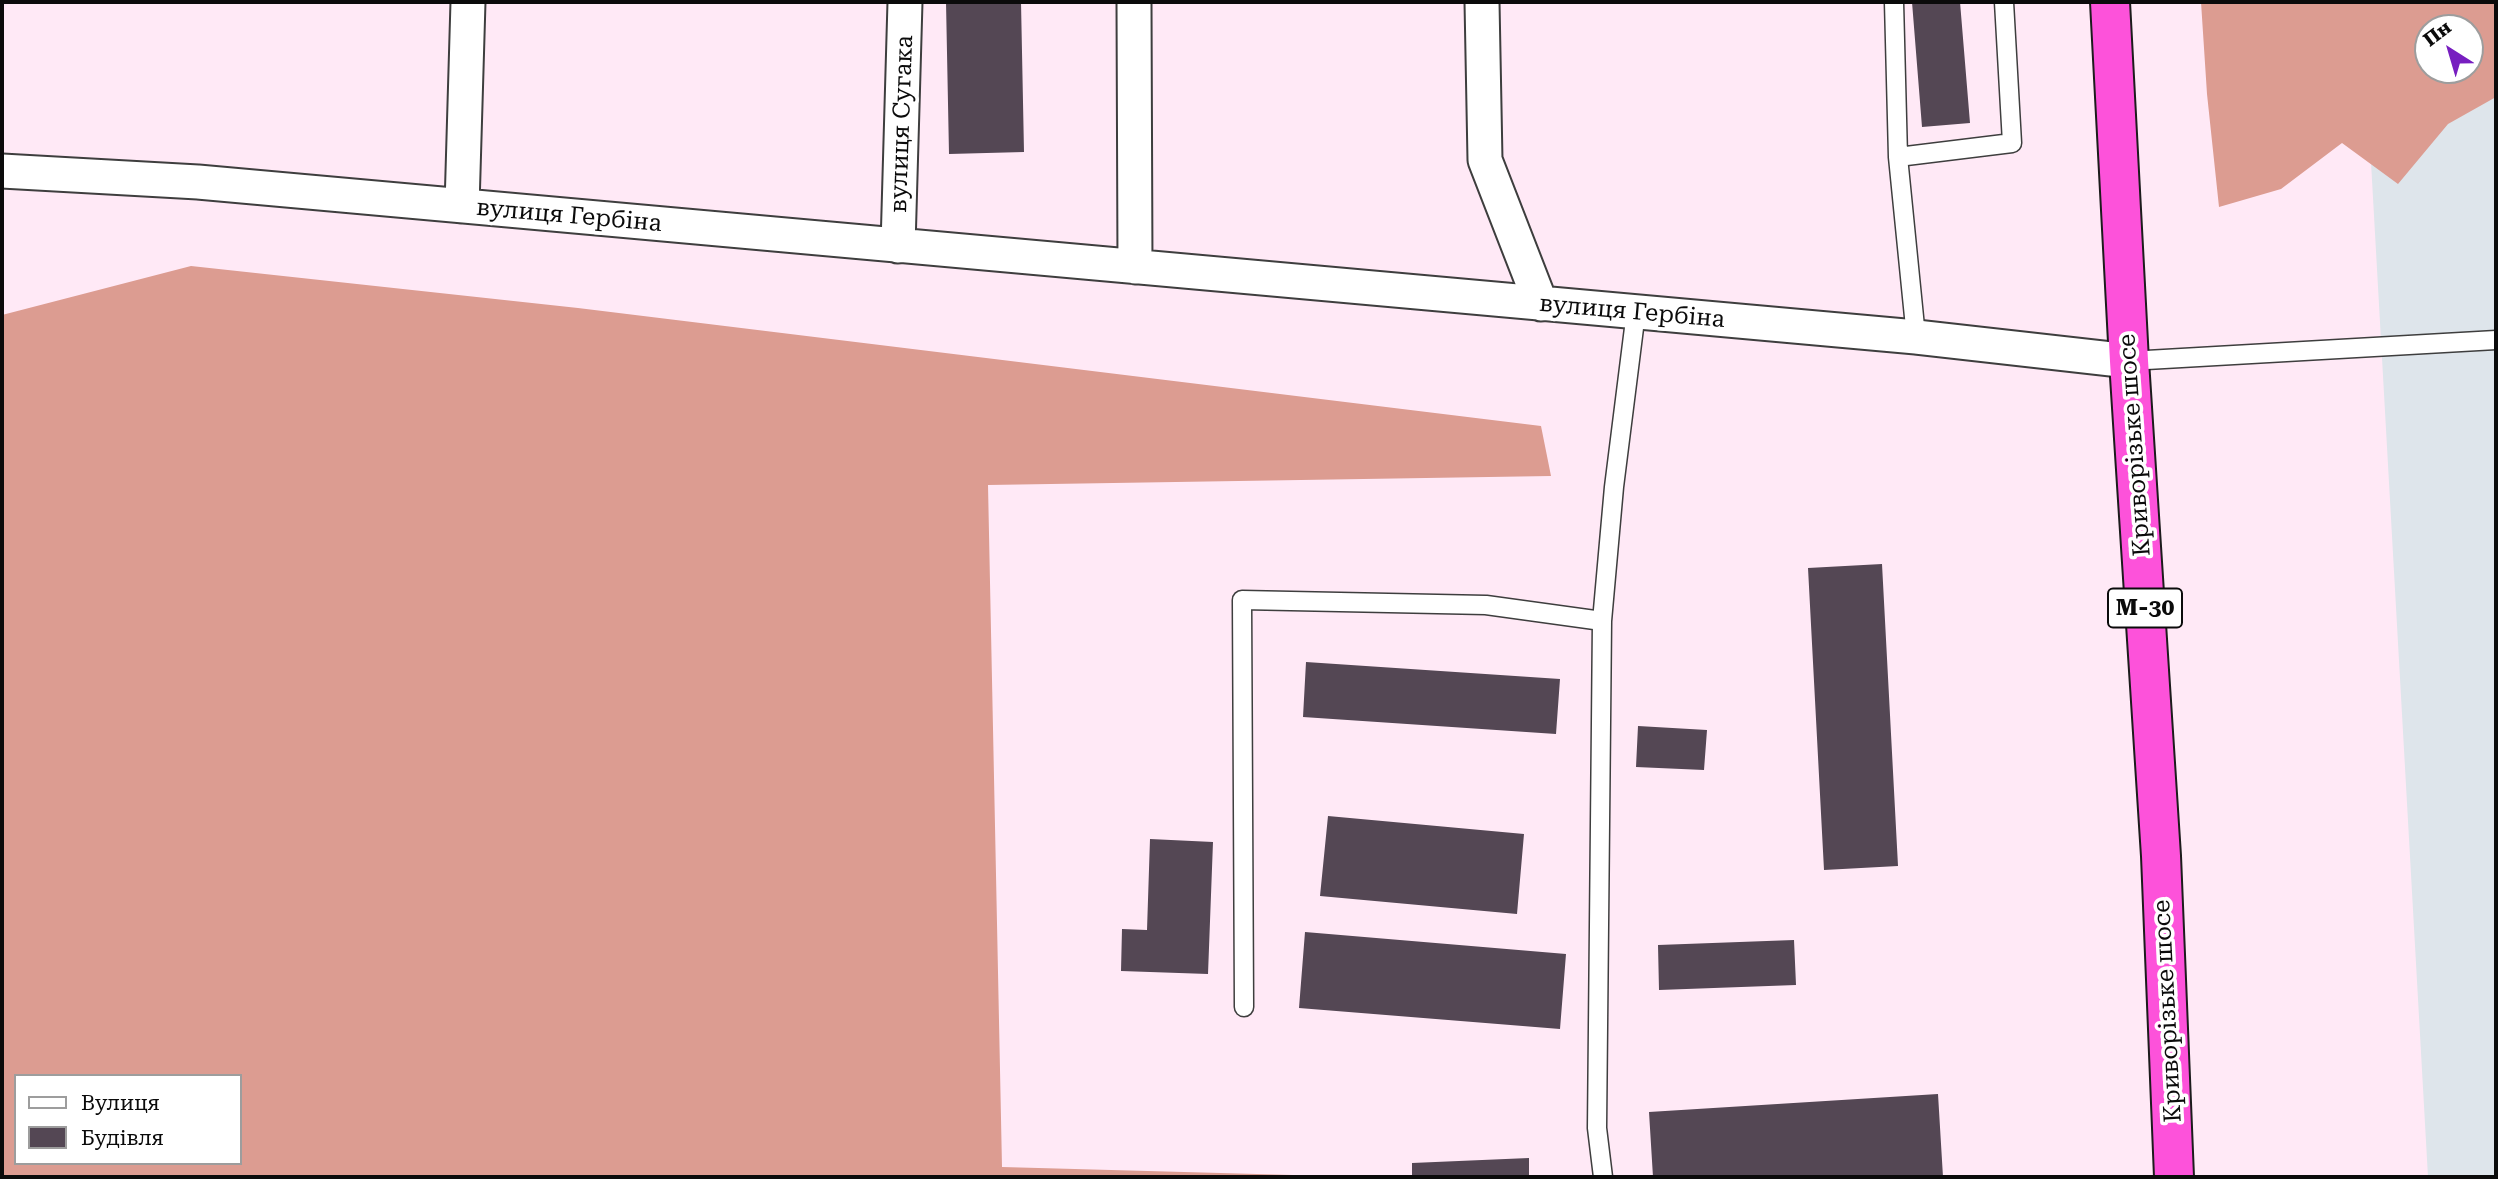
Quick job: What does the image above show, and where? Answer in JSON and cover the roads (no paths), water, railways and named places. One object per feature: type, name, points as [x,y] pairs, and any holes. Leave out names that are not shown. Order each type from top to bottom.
[{"type":"highway","name":"Криворізьке шосе","points":[[2110,2],[2129,361],[2161,856],[2176,1177]]},
{"type":"street","points":[[463,206],[468,2]]},
{"type":"street","name":"вулиця Сугака","points":[[898,246],[905,2]]},
{"type":"street","points":[[1134,2],[1135,267]]},
{"type":"street","points":[[1482,2],[1485,160],[1541,304]]},
{"type":"street","name":"вулиця Гербіна","points":[[2,171],[198,182],[1916,337],[2129,361]]},
{"type":"lane","points":[[1894,2],[1898,157],[1916,337]]},
{"type":"lane","points":[[1898,157],[2012,143],[2004,2]]},
{"type":"lane","points":[[1603,1177],[1597,1128],[1602,621],[1614,487],[1636,312]]},
{"type":"lane","points":[[2129,361],[2496,340]]},
{"type":"lane","points":[[1244,1007],[1241,600],[1486,605],[1602,621]]}]
